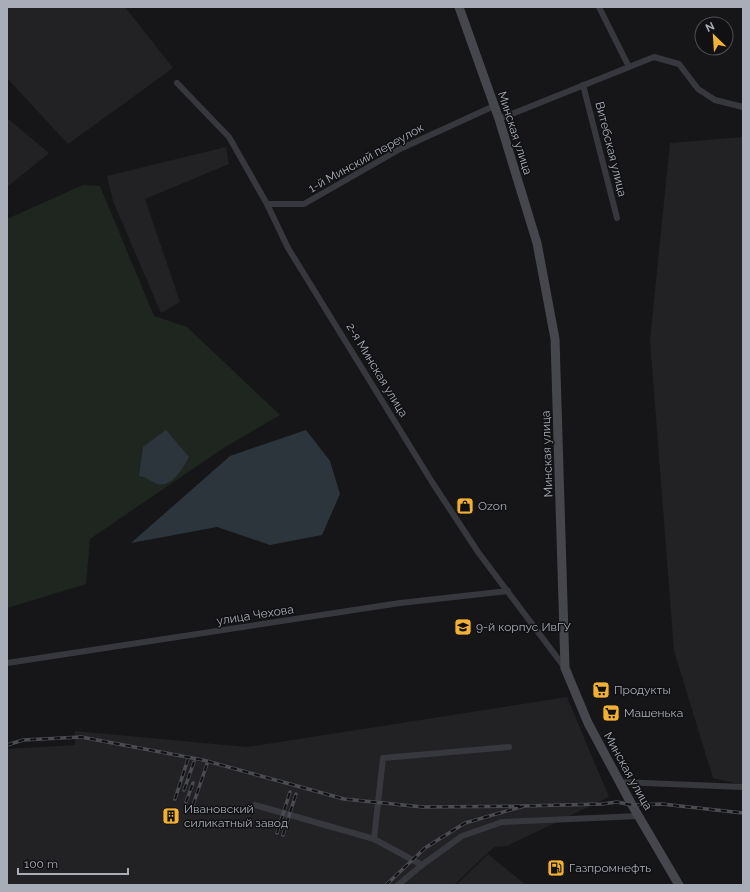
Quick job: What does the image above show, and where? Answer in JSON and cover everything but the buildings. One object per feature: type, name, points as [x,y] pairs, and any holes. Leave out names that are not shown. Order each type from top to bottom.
[{"type":"main road","name":"Минская улица","points":[[459,7],[499,119],[537,244],[555,339],[565,668],[582,710],[620,782],[679,885]]},
{"type":"street","points":[[599,7],[629,67]]},
{"type":"street","points":[[499,119],[654,57],[679,64],[698,89],[715,100],[743,107]]},
{"type":"street","name":"2-я Минская улица","points":[[177,82],[229,137],[267,204],[288,248],[428,475],[478,552],[565,668]]},
{"type":"street","name":"Витебская улица","points":[[583,85],[617,218]]},
{"type":"street","name":"1-й Минский переулок","points":[[267,204],[304,204],[400,149],[494,106]]},
{"type":"street","name":"улица Чехова","points":[[7,663],[400,603],[508,591]]},
{"type":"street","points":[[374,839],[383,758],[509,747]]},
{"type":"street","points":[[620,782],[743,787]]},
{"type":"street","points":[[255,806],[374,839],[422,865]]},
{"type":"street","points":[[398,885],[422,865],[462,836],[502,822],[639,816]]},
{"type":"shaded area","points":[[7,7],[125,7],[173,68],[68,144],[7,78]]},
{"type":"shaded area","points":[[7,118],[49,153],[7,187]]},
{"type":"shaded area","points":[[743,137],[743,785],[713,778],[674,651],[650,340],[670,143]]},
{"type":"shaded area","points":[[226,147],[229,164],[145,199],[180,302],[161,313],[113,201],[107,176]]},
{"type":"shaded area","points":[[83,185],[100,186],[154,316],[187,327],[280,415],[222,449],[90,539],[86,584],[7,608],[7,219]]},
{"type":"shaded area","points":[[166,430],[189,457],[172,480],[167,483],[157,484],[139,476],[143,447]]},
{"type":"shaded area","points":[[306,430],[330,461],[340,494],[322,535],[270,545],[217,527],[131,543],[230,456]]},
{"type":"shaded area","name":"Ивановский силикатный завод","points":[[567,697],[609,797],[507,846],[494,847],[454,885],[7,885],[7,749],[75,745],[75,731],[247,747]]},
{"type":"shaded area","points":[[488,854],[526,885],[456,885]]},
{"type":"railway","points":[[7,745],[23,740],[81,737],[203,760],[344,799],[423,807],[524,806]]},
{"type":"railway","points":[[175,799],[188,759]]},
{"type":"railway","points":[[184,790],[194,762]]},
{"type":"railway","points":[[193,805],[207,764]]},
{"type":"railway","points":[[186,802],[193,783]]},
{"type":"railway","points":[[277,833],[290,792]]},
{"type":"railway","points":[[283,835],[296,794]]},
{"type":"railway","points":[[386,885],[425,848],[465,823],[524,806],[602,804],[617,802],[632,805],[662,804],[743,813]]},
{"type":"place","name":"Ozon","points":[[465,506]]},
{"type":"place","name":"9-й корпус ИвГУ","points":[[463,627]]},
{"type":"place","name":"Продукты","points":[[601,690]]},
{"type":"place","name":"Машенька","points":[[611,713]]},
{"type":"place","name":"Ивановский силикатный завод","points":[[171,816]]},
{"type":"place","name":"Газпромнефть","points":[[556,868]]}]
